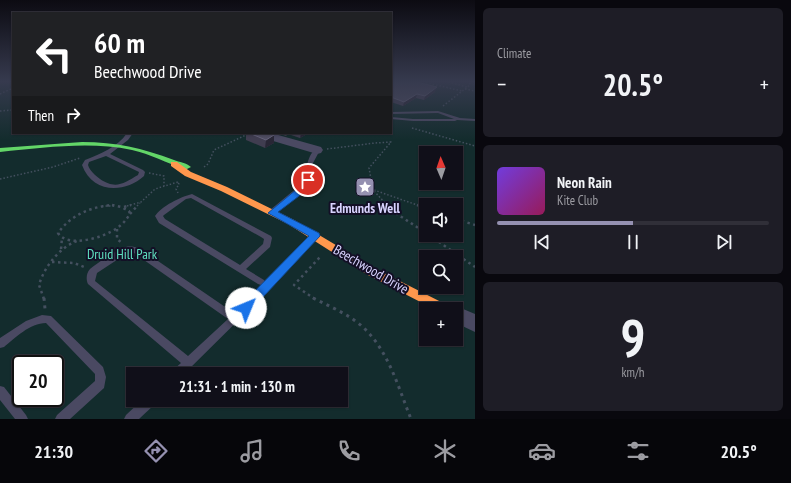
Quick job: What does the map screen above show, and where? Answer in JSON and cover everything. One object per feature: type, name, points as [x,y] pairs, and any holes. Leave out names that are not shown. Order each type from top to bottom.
[{"type":"street","points":[[263,134],[284,141],[303,144],[317,150]]},
{"type":"street","name":"Beechwood Drive","points":[[0,150],[76,143],[117,145],[144,151],[174,164],[190,175],[212,183],[316,236],[366,269],[431,302]]},
{"type":"street","points":[[463,317],[475,323]]},
{"type":"lane","points":[[392,112],[436,112],[460,119]]},
{"type":"lane","points":[[392,118],[413,120],[475,119]]},
{"type":"lane","points":[[106,154],[141,171],[141,176],[118,188],[109,187],[92,176],[85,166],[87,161],[106,154],[126,139],[129,134]]},
{"type":"lane","points":[[272,213],[307,183],[310,162],[317,150]]},
{"type":"lane","points":[[241,269],[267,245],[268,238],[192,196],[184,198],[161,213],[159,216],[162,221],[262,282]]},
{"type":"lane","points":[[184,367],[235,319],[316,236]]},
{"type":"lane","points":[[188,363],[91,282],[93,270],[123,251],[128,249],[136,250],[235,319]]},
{"type":"lane","points":[[0,344],[35,321],[42,318],[48,319],[99,371],[101,377],[100,384],[61,419]]},
{"type":"lane","points":[[0,391],[22,419]]},
{"type":"lane","points":[[130,419],[143,407]]},
{"type":"path","points":[[436,112],[451,101]]},
{"type":"path","points":[[0,111],[12,110]]},
{"type":"path","points":[[409,127],[475,146]]},
{"type":"path","points":[[201,169],[208,164],[214,150],[247,134]]},
{"type":"path","points":[[317,150],[345,148],[367,142],[390,142],[369,168],[373,190],[394,212],[419,228]]},
{"type":"path","points":[[0,179],[54,167]]},
{"type":"path","points":[[142,173],[164,176],[164,186]]},
{"type":"path","points":[[42,318],[46,306],[45,298],[38,285],[44,273],[61,249],[76,241],[101,237],[117,229],[151,192],[181,180]]},
{"type":"path","points":[[373,190],[419,206]]},
{"type":"path","points":[[76,241],[62,238],[58,233],[69,219],[87,210],[102,206],[123,207],[141,202]]},
{"type":"path","points":[[123,207],[130,211],[130,214]]},
{"type":"path","points":[[463,222],[475,226]]},
{"type":"path","points":[[117,229],[117,239],[127,246],[128,249]]},
{"type":"path","points":[[61,249],[62,238]]},
{"type":"path","points":[[439,242],[475,267]]},
{"type":"path","points":[[320,256],[294,285],[295,288],[347,316],[372,336],[383,352],[411,419]]},
{"type":"path","points":[[52,262],[74,263],[93,270]]},
{"type":"green space","name":"Druid Hill Park","points":[[0,101],[12,101],[12,134],[392,134],[392,101],[475,101],[475,419],[0,419]]},
{"type":"building","points":[[251,134],[274,135],[266,140]]},
{"type":"traffic: fast","points":[[0,150],[66,144],[116,145],[153,154],[187,167]]},
{"type":"traffic: slow","points":[[174,164],[188,174],[224,189],[291,222],[372,272],[431,302]]},
{"type":"place","name":"Edmunds Well","points":[[365,187]]},
{"type":"route","points":[[246,308],[316,236],[292,222],[272,213],[300,191],[308,180]]}]
